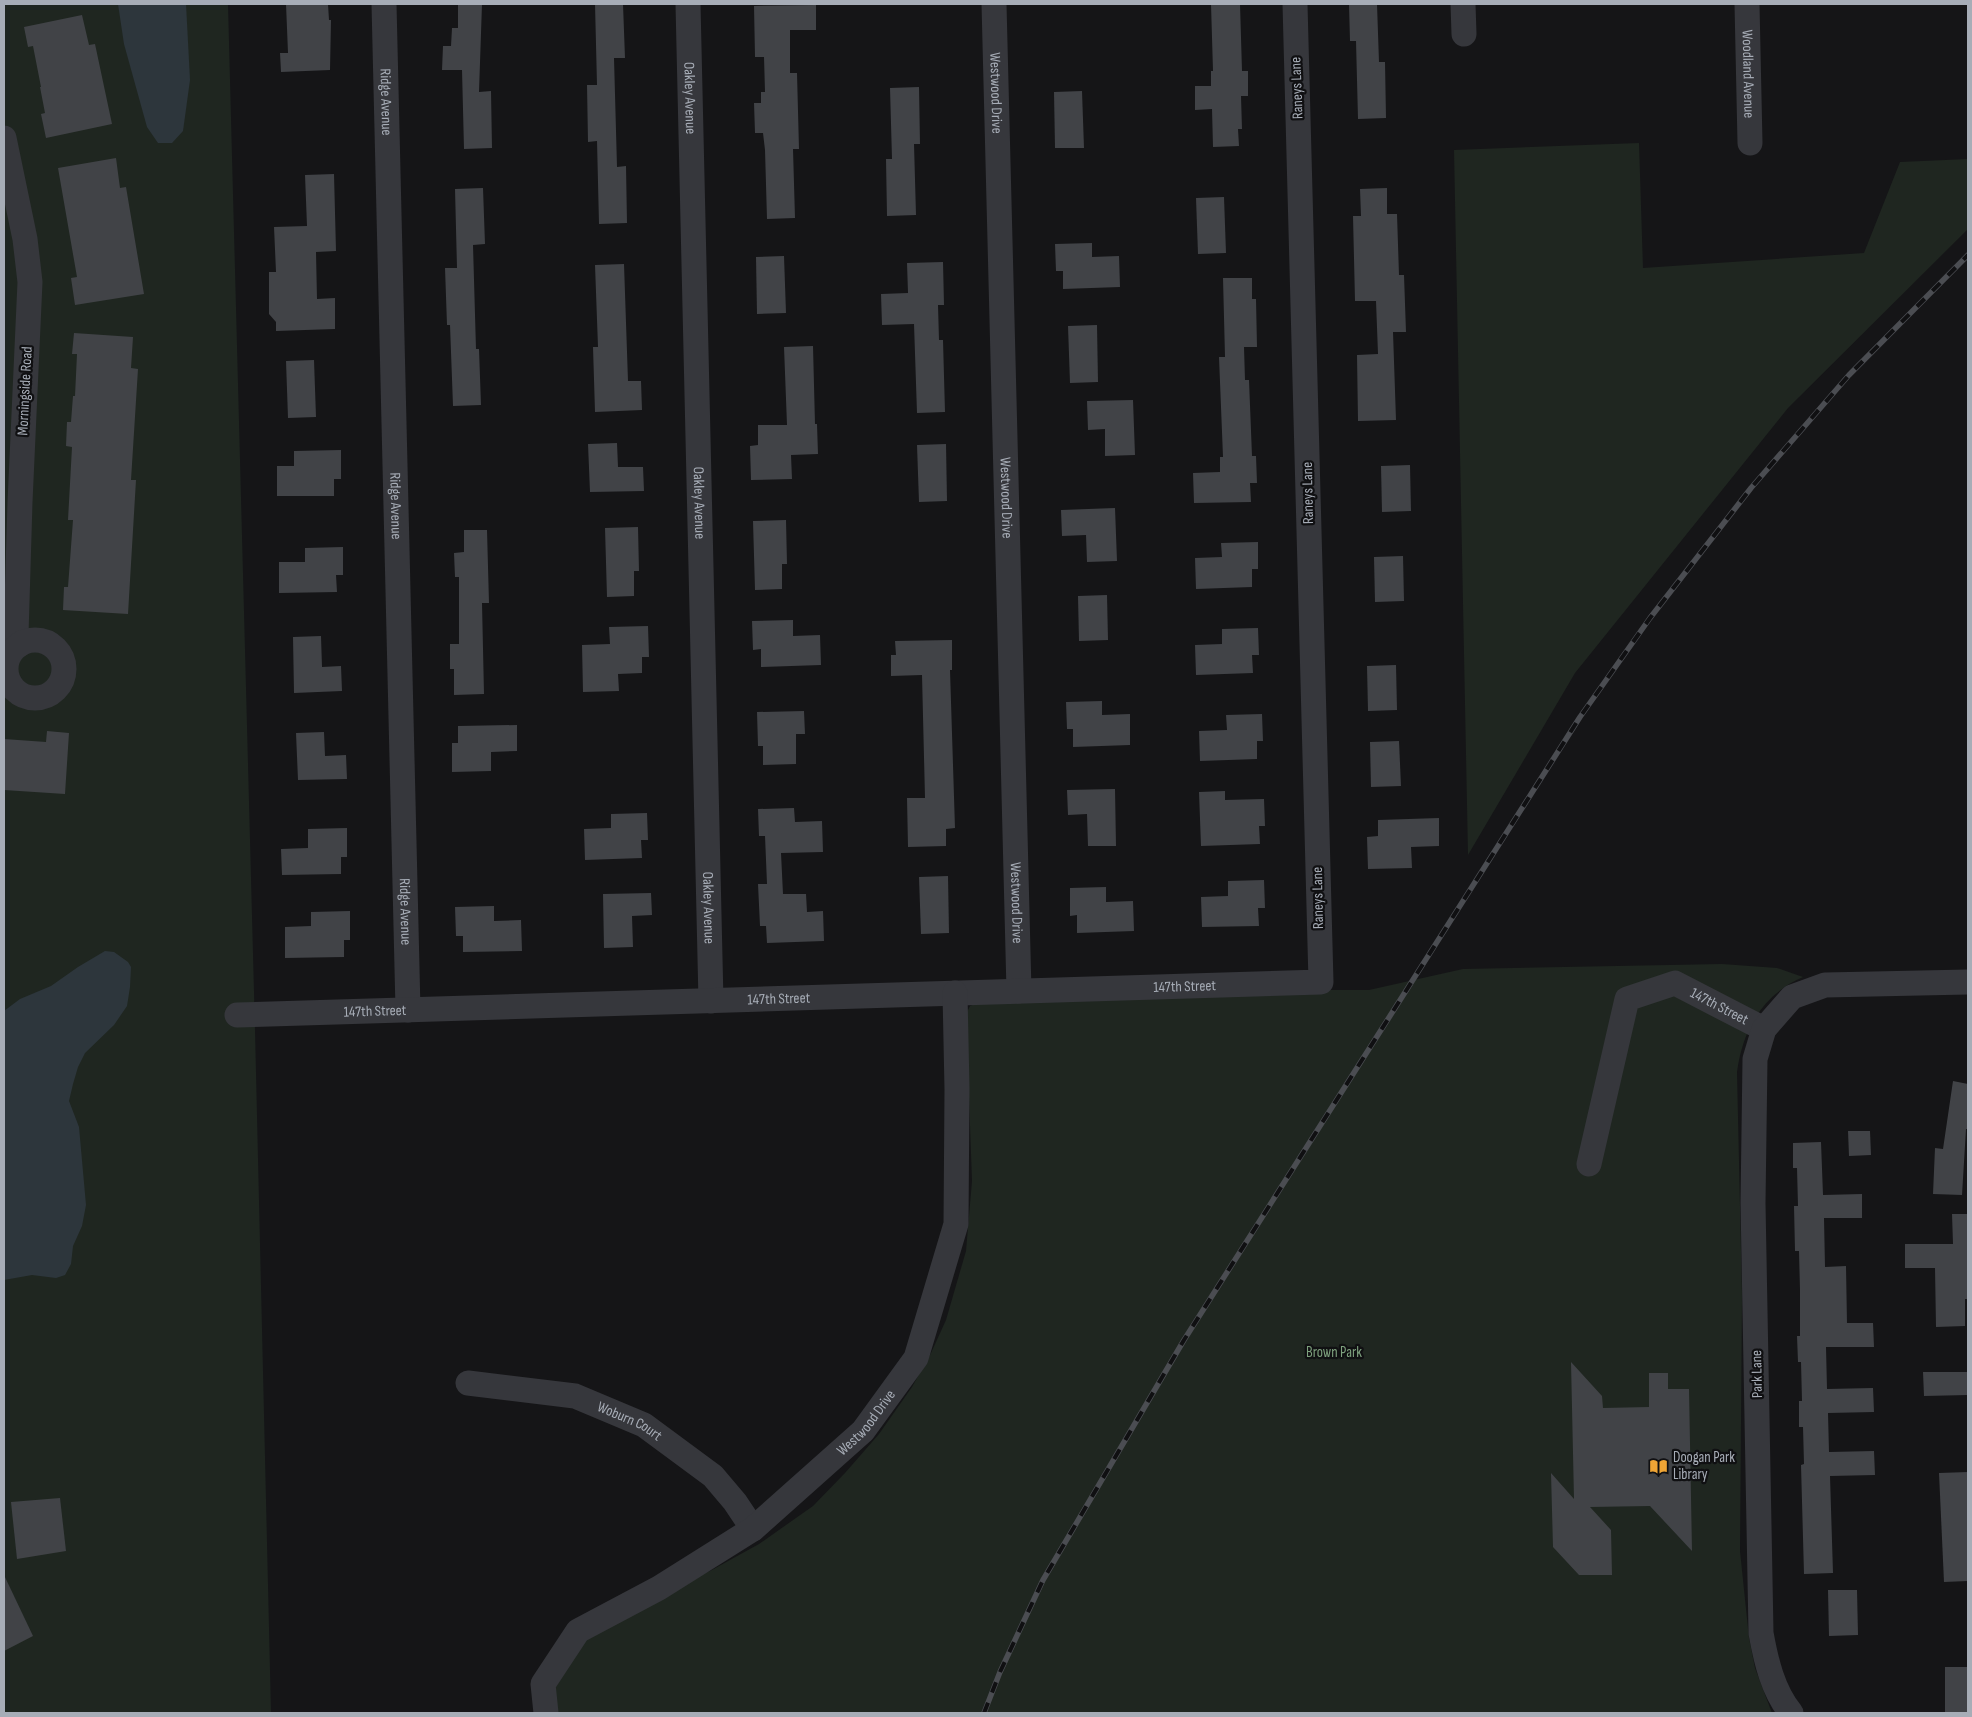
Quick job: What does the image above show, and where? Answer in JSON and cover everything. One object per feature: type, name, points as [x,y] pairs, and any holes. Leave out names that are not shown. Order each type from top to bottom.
[{"type":"street","name":"Ridge Avenue","points":[[384,4],[408,1010]]},
{"type":"street","name":"Oakley Avenue","points":[[688,4],[711,1001]]},
{"type":"street","name":"Westwood Drive","points":[[994,4],[1019,991]]},
{"type":"street","name":"Raneys Lane","points":[[1295,4],[1320,982]]},
{"type":"street","points":[[1463,4],[1464,34]]},
{"type":"street","name":"Woodland Avenue","points":[[1748,4],[1750,143]]},
{"type":"street","name":"Morningside Road","points":[[4,138],[25,239],[30,282],[20,502],[16,635],[19,645]]},
{"type":"street","name":"147th Street","points":[[237,1015],[1320,982]]},
{"type":"street","name":"147th Street","points":[[1589,1164],[1627,998],[1675,983],[1764,1029],[1792,998],[1825,985],[1968,982]]},
{"type":"street","name":"Westwood Drive","points":[[546,1713],[543,1684],[578,1631],[659,1588],[753,1529],[863,1431],[916,1358],[956,1224],[957,1089],[955,993]]},
{"type":"street","name":"Park Lane","points":[[1764,1029],[1755,1059],[1753,1203],[1761,1625],[1766,1661],[1784,1705],[1791,1713]]},
{"type":"street","name":"Woburn Court","points":[[468,1383],[575,1396],[644,1425],[713,1476],[736,1502],[753,1529]]},
{"type":"green space","points":[[4,4],[228,4],[271,1713],[4,1713]]},
{"type":"green space","points":[[1639,143],[1643,268],[1864,253],[1900,162],[1968,159],[1968,229],[1788,408],[1575,673],[1468,855],[1454,150]]},
{"type":"green space","name":"Brown Park","points":[[1722,964],[1777,968],[1803,977],[1776,993],[1757,1015],[1744,1042],[1737,1072],[1742,1296],[1740,1551],[1749,1638],[1755,1668],[1772,1713],[554,1713],[555,1684],[586,1638],[650,1596],[710,1571],[759,1544],[813,1506],[879,1434],[912,1387],[931,1353],[946,1320],[966,1251],[972,1181],[966,1014],[970,1006],[982,1001],[1369,990],[1463,969]]},
{"type":"shaded area","points":[[118,4],[186,4],[190,80],[183,131],[172,143],[158,143],[147,127],[124,44]]},
{"type":"shaded area","points":[[105,951],[114,952],[128,962],[131,967],[130,987],[127,1006],[114,1025],[85,1053],[78,1067],[69,1101],[79,1127],[86,1205],[82,1226],[73,1246],[71,1264],[65,1275],[56,1278],[32,1275],[4,1280],[4,1011],[20,999],[51,986]]},
{"type":"building","points":[[286,4],[328,4],[329,20],[331,20],[330,70],[281,72],[280,53],[288,53]]},
{"type":"building","points":[[458,4],[482,4],[479,92],[491,91],[492,148],[464,149],[462,70],[442,70],[443,46],[451,46],[452,28],[458,28]]},
{"type":"building","points":[[595,4],[623,4],[625,58],[614,58],[617,167],[626,166],[627,223],[599,224],[597,141],[588,142],[587,85],[597,85]]},
{"type":"building","points":[[1211,4],[1240,4],[1242,71],[1248,71],[1248,96],[1241,96],[1242,129],[1238,129],[1239,146],[1213,147],[1212,109],[1195,110],[1195,86],[1211,86],[1211,71],[1213,71]]},
{"type":"building","points":[[1349,4],[1377,4],[1379,62],[1385,62],[1386,118],[1358,119],[1356,41],[1350,41]]},
{"type":"building","points":[[816,5],[816,30],[790,30],[790,73],[797,73],[799,149],[793,149],[795,218],[767,219],[765,150],[763,133],[755,133],[754,103],[761,103],[761,92],[765,92],[764,57],[755,57],[754,6]]},
{"type":"building","points":[[82,15],[89,45],[95,44],[112,124],[46,138],[41,114],[45,113],[33,46],[28,47],[24,27]]},
{"type":"building","points":[[919,87],[920,144],[914,144],[916,215],[887,216],[886,159],[892,159],[890,88]]},
{"type":"building","points":[[1082,91],[1084,148],[1055,148],[1054,92]]},
{"type":"building","points":[[116,158],[120,188],[126,187],[144,294],[75,305],[71,278],[77,277],[58,168]]},
{"type":"building","points":[[334,174],[336,251],[316,252],[317,299],[335,298],[335,329],[276,331],[276,322],[269,314],[269,272],[276,272],[274,227],[307,226],[305,175]]},
{"type":"building","points":[[483,188],[485,244],[473,245],[476,349],[479,349],[481,405],[453,406],[450,325],[447,325],[445,268],[457,268],[455,189]]},
{"type":"building","points":[[1387,188],[1387,214],[1397,214],[1399,275],[1404,275],[1406,332],[1393,332],[1396,420],[1358,421],[1357,355],[1378,354],[1376,301],[1355,301],[1353,216],[1361,216],[1360,189]]},
{"type":"building","points":[[1224,197],[1226,253],[1198,254],[1196,198]]},
{"type":"building","points":[[1092,243],[1092,257],[1119,256],[1120,287],[1063,289],[1063,271],[1056,271],[1055,244]]},
{"type":"building","points":[[784,256],[786,313],[757,314],[756,257]]},
{"type":"building","points":[[943,262],[944,305],[938,305],[939,340],[943,340],[945,412],[917,413],[914,324],[882,325],[881,294],[908,293],[907,263]]},
{"type":"building","points":[[624,264],[628,381],[641,381],[642,410],[595,412],[593,347],[598,347],[595,265]]},
{"type":"building","points":[[1223,278],[1252,278],[1252,299],[1256,299],[1257,347],[1244,347],[1245,380],[1249,380],[1252,456],[1256,456],[1257,483],[1250,483],[1251,502],[1194,503],[1193,473],[1220,472],[1220,457],[1223,457],[1219,357],[1225,357]]},
{"type":"building","points":[[1097,325],[1098,382],[1070,383],[1068,326]]},
{"type":"building","points":[[74,333],[133,337],[131,368],[138,369],[131,480],[136,480],[128,614],[63,610],[64,587],[68,587],[73,520],[68,520],[72,447],[66,446],[67,422],[71,422],[73,396],[75,396],[77,354],[72,354]]},
{"type":"building","points":[[813,346],[815,424],[817,424],[818,454],[791,455],[792,479],[751,480],[750,446],[758,445],[758,425],[787,425],[784,347]]},
{"type":"building","points":[[314,360],[316,417],[288,418],[286,361]]},
{"type":"building","points":[[1133,400],[1135,455],[1105,456],[1105,429],[1088,430],[1087,401]]},
{"type":"building","points":[[617,443],[618,467],[643,467],[644,491],[590,492],[588,444]]},
{"type":"building","points":[[946,444],[947,501],[919,502],[917,445]]},
{"type":"building","points":[[341,450],[341,479],[334,479],[334,496],[277,496],[277,466],[294,466],[294,451]]},
{"type":"building","points":[[1410,465],[1411,511],[1382,512],[1381,466]]},
{"type":"building","points":[[1115,508],[1117,561],[1087,562],[1086,535],[1062,536],[1061,510]]},
{"type":"building","points":[[786,520],[787,564],[782,564],[782,589],[755,590],[753,521]]},
{"type":"building","points":[[638,527],[639,571],[634,571],[634,596],[607,597],[605,528]]},
{"type":"building","points":[[464,530],[487,530],[489,603],[482,603],[484,694],[454,695],[454,669],[450,669],[450,644],[459,644],[459,577],[455,577],[454,553],[464,552]]},
{"type":"building","points":[[1258,542],[1258,569],[1252,569],[1252,587],[1196,589],[1195,558],[1222,557],[1221,543]]},
{"type":"building","points":[[343,547],[343,575],[336,575],[337,592],[279,593],[279,562],[305,562],[305,548]]},
{"type":"building","points":[[1403,556],[1404,601],[1375,602],[1374,557]]},
{"type":"building","points":[[1107,595],[1108,640],[1079,641],[1078,596]]},
{"type":"building","points":[[793,620],[793,636],[820,635],[821,665],[761,667],[761,649],[753,650],[752,621]]},
{"type":"building","points":[[648,626],[649,657],[642,657],[642,673],[618,674],[619,691],[583,692],[582,645],[610,644],[609,627]]},
{"type":"building","points":[[1258,628],[1259,655],[1252,655],[1253,673],[1196,675],[1195,645],[1222,644],[1222,629]]},
{"type":"building","points":[[321,636],[322,667],[341,666],[342,691],[294,693],[293,637]]},
{"type":"building","points":[[952,640],[952,670],[950,670],[955,828],[946,829],[946,846],[908,847],[907,798],[925,798],[922,675],[891,676],[891,655],[896,655],[895,641]]},
{"type":"building","points":[[1396,665],[1397,710],[1368,711],[1367,666]]},
{"type":"building","points":[[1102,701],[1102,715],[1130,714],[1130,745],[1073,747],[1073,729],[1067,729],[1066,702]]},
{"type":"building","points":[[804,711],[805,734],[796,734],[796,764],[763,765],[763,746],[758,746],[757,712]]},
{"type":"building","points":[[1262,714],[1263,741],[1257,741],[1257,759],[1200,761],[1199,731],[1227,730],[1226,715]]},
{"type":"building","points":[[517,725],[517,751],[491,752],[491,771],[452,772],[452,743],[458,743],[458,726]]},
{"type":"building","points":[[47,731],[69,733],[65,794],[4,790],[4,739],[46,742]]},
{"type":"building","points":[[324,732],[325,756],[346,755],[347,779],[298,780],[296,733]]},
{"type":"building","points":[[1399,741],[1401,786],[1371,787],[1370,742]]},
{"type":"building","points":[[1115,789],[1116,846],[1088,846],[1087,814],[1068,815],[1067,790]]},
{"type":"building","points":[[1225,791],[1225,800],[1264,799],[1265,826],[1259,826],[1260,844],[1201,846],[1199,792]]},
{"type":"building","points":[[794,808],[795,822],[822,821],[823,852],[781,853],[783,894],[806,894],[807,912],[823,911],[824,941],[767,943],[766,926],[760,926],[758,884],[767,884],[765,836],[759,836],[758,809]]},
{"type":"building","points":[[647,813],[648,840],[641,840],[642,858],[585,860],[584,829],[611,828],[611,814]]},
{"type":"building","points":[[1439,818],[1439,846],[1411,847],[1412,868],[1368,869],[1367,837],[1378,836],[1378,820]]},
{"type":"building","points":[[347,828],[347,857],[341,857],[341,874],[282,875],[281,849],[308,848],[308,829]]},
{"type":"building","points":[[948,876],[949,933],[921,934],[919,877]]},
{"type":"building","points":[[1264,880],[1265,908],[1258,908],[1259,926],[1202,927],[1201,897],[1228,896],[1228,881]]},
{"type":"building","points":[[1106,887],[1106,902],[1133,901],[1134,931],[1077,933],[1077,915],[1070,916],[1070,888]]},
{"type":"building","points":[[651,893],[652,915],[632,916],[633,947],[604,948],[603,894]]},
{"type":"building","points":[[494,906],[494,921],[521,920],[522,951],[463,952],[463,936],[456,936],[455,907]]},
{"type":"building","points":[[350,911],[350,940],[344,940],[344,957],[285,958],[285,927],[311,926],[311,912]]},
{"type":"building","points":[[1953,1081],[1968,1084],[1968,1129],[1966,1129],[1962,1195],[1933,1194],[1935,1148],[1943,1149]]},
{"type":"building","points":[[1848,1131],[1870,1131],[1871,1155],[1849,1156]]},
{"type":"building","points":[[1821,1142],[1823,1195],[1862,1194],[1862,1218],[1824,1218],[1825,1267],[1846,1266],[1847,1323],[1873,1323],[1874,1347],[1826,1347],[1827,1389],[1873,1388],[1874,1412],[1828,1413],[1829,1452],[1874,1451],[1875,1475],[1830,1476],[1833,1573],[1804,1574],[1801,1465],[1804,1464],[1803,1427],[1799,1427],[1799,1401],[1802,1401],[1801,1362],[1798,1362],[1797,1336],[1800,1336],[1799,1251],[1795,1251],[1794,1206],[1798,1206],[1797,1168],[1793,1168],[1793,1143]]},
{"type":"building","points":[[1952,1214],[1968,1214],[1968,1299],[1965,1299],[1965,1326],[1936,1327],[1935,1268],[1905,1268],[1905,1244],[1953,1244]]},
{"type":"building","points":[[1571,1362],[1602,1396],[1603,1408],[1649,1407],[1649,1373],[1668,1373],[1668,1389],[1689,1389],[1692,1551],[1650,1506],[1590,1507],[1611,1530],[1612,1575],[1579,1575],[1553,1547],[1551,1473],[1574,1499]]},
{"type":"building","points":[[1923,1372],[1968,1372],[1968,1395],[1924,1396]]},
{"type":"building","points":[[1968,1472],[1968,1581],[1944,1582],[1939,1473]]},
{"type":"building","points":[[60,1498],[66,1551],[17,1559],[11,1502]]},
{"type":"building","points":[[4,1575],[33,1636],[4,1651]]},
{"type":"building","points":[[1828,1590],[1857,1590],[1858,1635],[1829,1636]]},
{"type":"building","points":[[1945,1667],[1968,1667],[1968,1713],[1945,1713]]},
{"type":"railway","points":[[984,1713],[1000,1672],[1043,1580],[1184,1340],[1580,717],[1650,618],[1751,488],[1849,375],[1968,255]]},
{"type":"place","name":"Doogan Park Library","points":[[1659,1466]]}]
